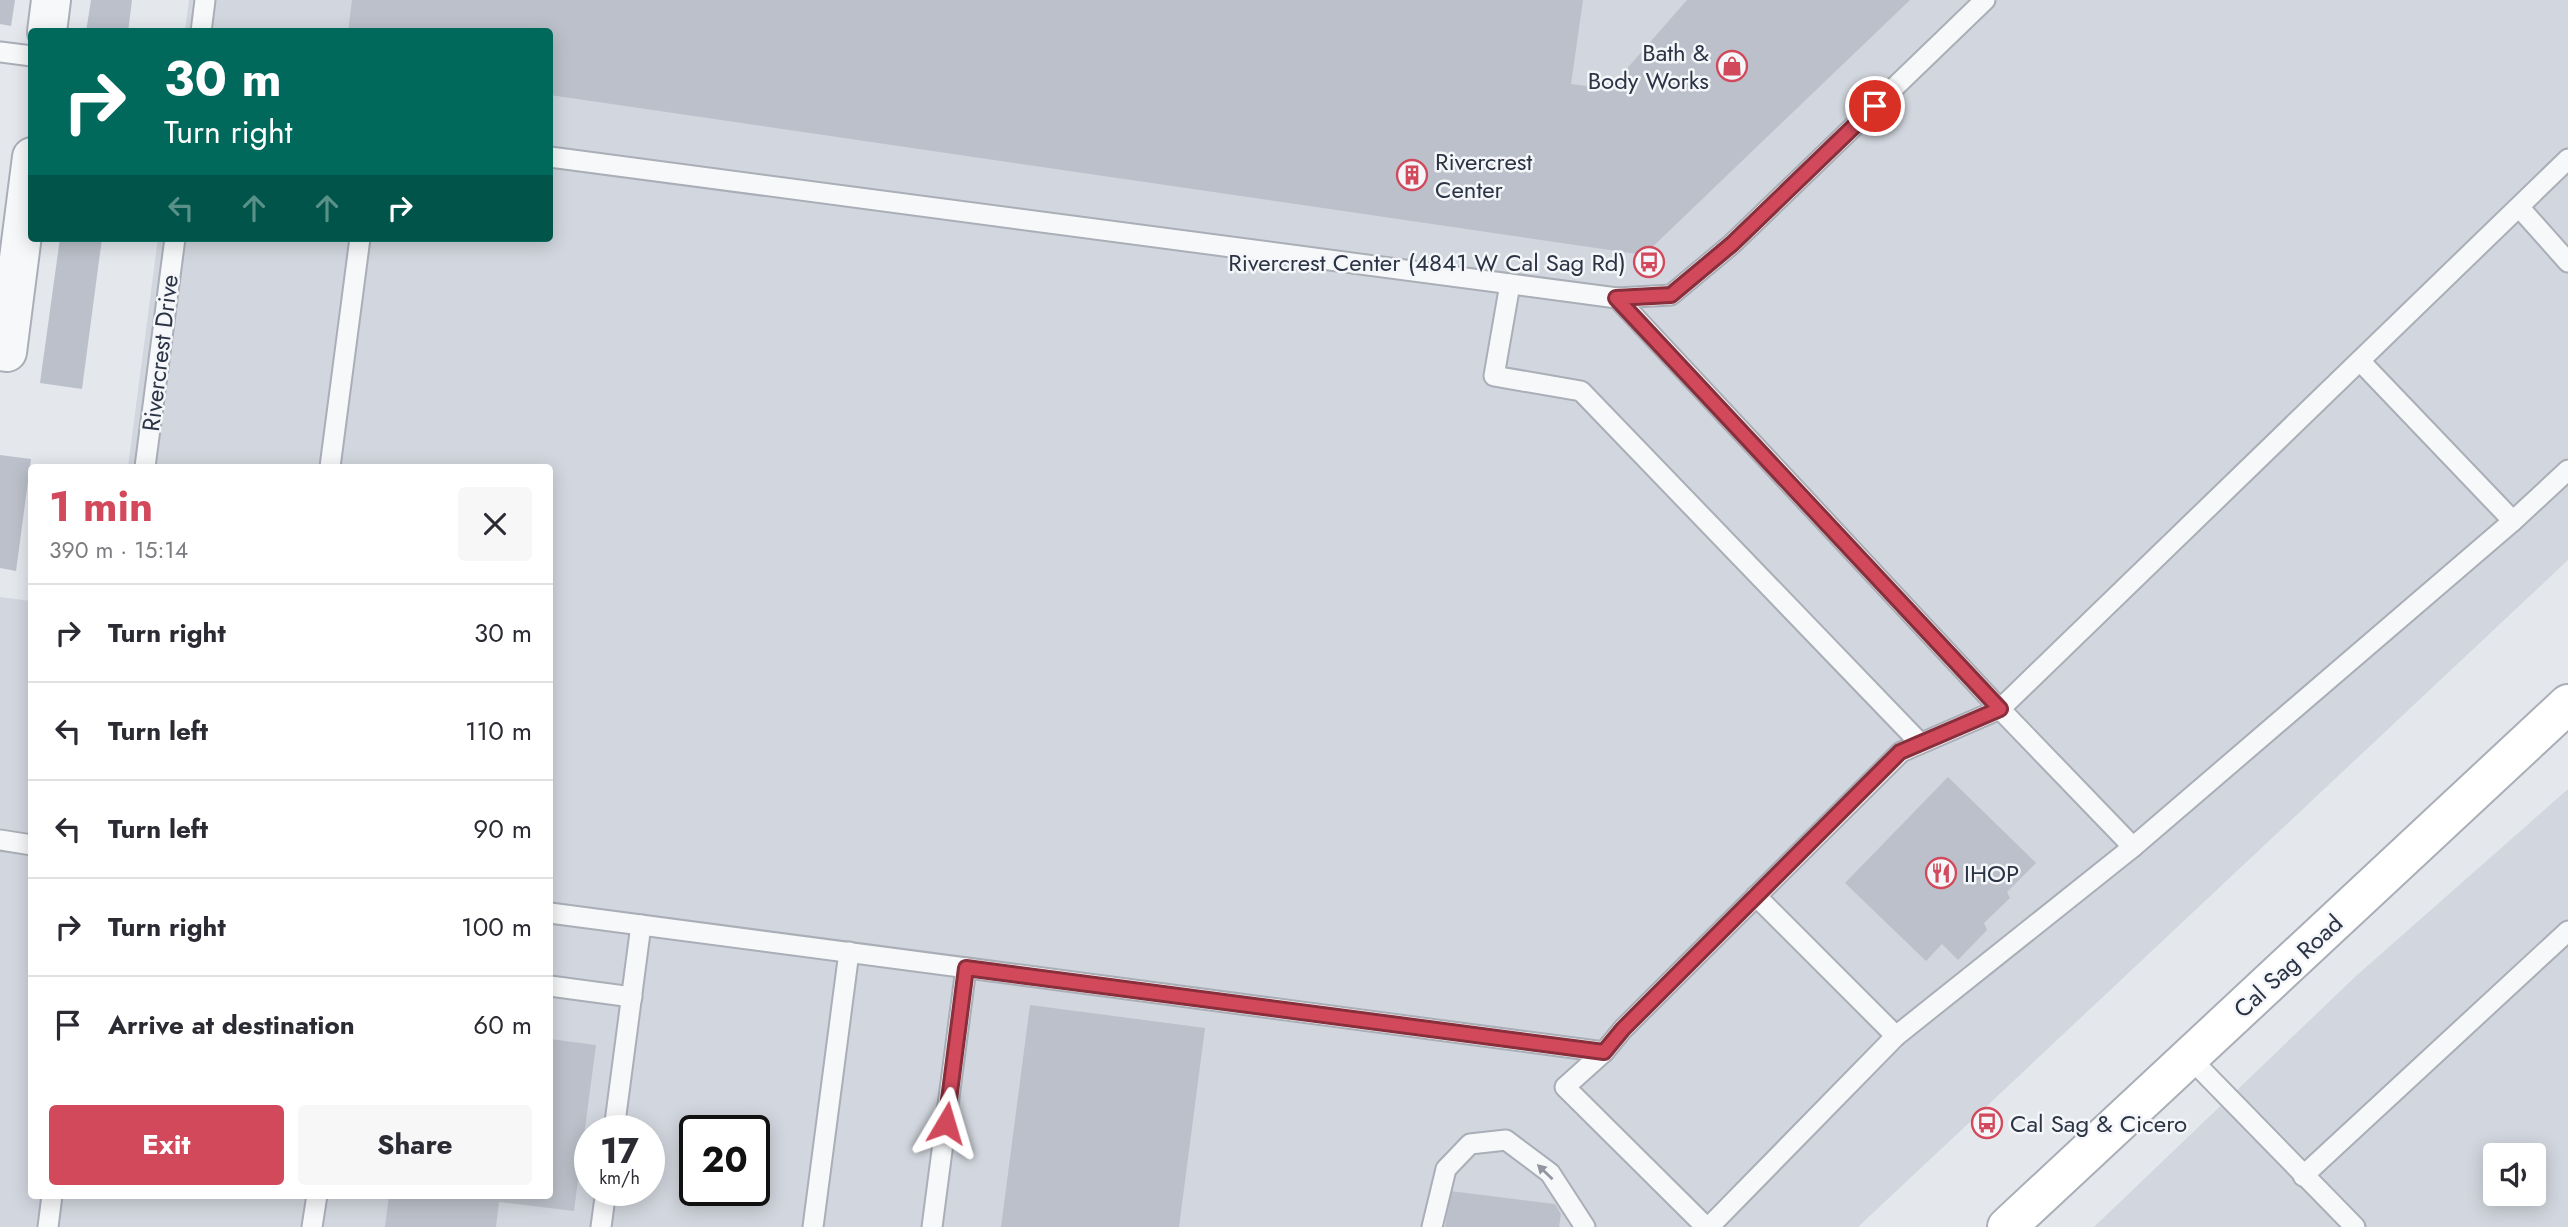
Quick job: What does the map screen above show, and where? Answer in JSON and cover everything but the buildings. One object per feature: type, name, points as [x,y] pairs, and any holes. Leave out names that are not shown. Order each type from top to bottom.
[{"type":"main road","name":"Cal Sag Road","points":[[2007,1227],[2568,705]]},
{"type":"street","points":[[48,28],[51,0]]},
{"type":"street","points":[[0,351],[7,352],[28,188]]},
{"type":"lane","points":[[202,28],[205,0]]},
{"type":"lane","points":[[553,157],[1616,298],[1671,295],[1732,244],[1984,0]]},
{"type":"lane","points":[[0,52],[28,56]]},
{"type":"lane","points":[[2568,159],[2000,709],[1900,752],[1623,1029],[1604,1052],[1565,1087],[1707,1227],[1896,1036],[2133,846],[2513,521],[2568,470]]},
{"type":"lane","points":[[2519,207],[2568,262]]},
{"type":"lane","name":"Rivercrest Drive","points":[[145,464],[174,242]]},
{"type":"lane","points":[[330,464],[359,242]]},
{"type":"lane","points":[[1510,284],[1494,376],[1581,391],[1920,743]]},
{"type":"lane","points":[[1616,298],[2000,709],[2133,846]]},
{"type":"lane","points":[[2360,361],[2513,521]]},
{"type":"lane","points":[[0,841],[28,844]]},
{"type":"lane","points":[[1756,896],[1896,1036]]},
{"type":"lane","points":[[553,913],[1604,1052]]},
{"type":"lane","points":[[616,1115],[641,925]]},
{"type":"lane","points":[[2303,1176],[2568,931]]},
{"type":"lane","points":[[813,1227],[849,952]]},
{"type":"lane","points":[[932,1227],[966,968]]},
{"type":"lane","points":[[553,986],[632,997]]},
{"type":"lane","points":[[2189,1057],[2355,1227]]},
{"type":"lane","points":[[1432,1227],[1446,1169],[1469,1144],[1506,1140],[1550,1173],[1585,1227]]},
{"type":"lane","points":[[48,1227],[52,1199]]},
{"type":"lane","points":[[312,1227],[316,1199]]},
{"type":"lane","points":[[601,1227],[604,1206]]},
{"type":"shaded area","name":"Rivercrest Center","points":[[189,0],[2568,0],[2568,560],[1858,1227],[0,1227],[0,597],[28,601],[28,1199],[553,1199],[553,464],[128,464],[157,242],[553,242],[553,28],[185,28]]},
{"type":"shaded area","points":[[2568,789],[2568,1227],[2094,1227],[2356,976]]},
{"type":"place","name":"Bath & Body Works","points":[[1732,66]]},
{"type":"place","name":"Rivercrest Center","points":[[1412,175]]},
{"type":"place","name":"Rivercrest Center (4841 W Cal Sag Rd)","points":[[1649,262]]},
{"type":"place","name":"IHOP","points":[[1941,873]]},
{"type":"place","name":"Cal Sag & Cicero","points":[[1987,1123]]},
{"type":"route","points":[[946,1123],[966,968],[1604,1052],[1623,1029],[1900,752],[2000,709],[1616,298],[1671,295],[1732,244],[1875,106]]}]
